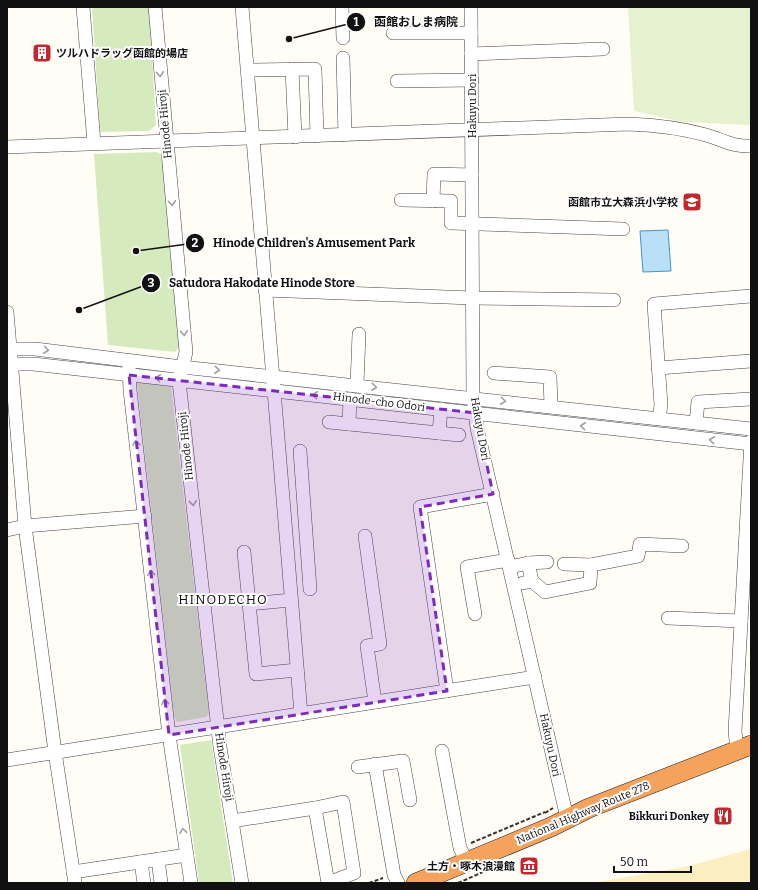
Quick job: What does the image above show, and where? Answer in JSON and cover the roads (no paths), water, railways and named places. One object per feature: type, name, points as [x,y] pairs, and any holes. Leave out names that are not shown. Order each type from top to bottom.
[{"type":"highway","name":"National Highway Route 278","points":[[416,883],[551,827],[567,818],[744,747]]},
{"type":"street","points":[[83,7],[94,143]]},
{"type":"street","name":"Hinode Hiroji","points":[[155,7],[186,352],[179,381],[218,727],[242,883]]},
{"type":"street","points":[[242,7],[301,714]]},
{"type":"street","points":[[342,7],[343,38]]},
{"type":"street","name":"Hakuyu Dori","points":[[471,7],[473,398],[493,494],[567,818]]},
{"type":"street","points":[[394,33],[471,33]]},
{"type":"street","points":[[472,54],[603,49]]},
{"type":"street","points":[[343,58],[345,135]]},
{"type":"street","points":[[292,69],[295,137]]},
{"type":"street","points":[[248,70],[315,69],[316,136]]},
{"type":"street","points":[[397,81],[472,80]]},
{"type":"street","points":[[7,147],[166,140],[472,131],[628,124],[653,125],[706,135],[737,147],[751,146]]},
{"type":"street","points":[[433,201],[434,174],[472,175]]},
{"type":"street","points":[[401,200],[451,201],[451,223],[623,229]]},
{"type":"street","points":[[265,290],[472,298],[614,300]]},
{"type":"street","points":[[659,418],[661,405],[654,304],[751,296]]},
{"type":"street","points":[[7,312],[12,438],[26,526],[54,752],[74,877],[141,862],[187,855]]},
{"type":"street","points":[[357,385],[359,334]]},
{"type":"street","name":"Hinode-cho Odori","points":[[9,349],[35,349],[182,367],[551,406],[751,429]]},
{"type":"street","points":[[129,360],[129,375],[169,735],[191,883]]},
{"type":"street","points":[[658,368],[751,361]]},
{"type":"street","name":"Hinode-cho Odori","points":[[9,363],[273,390],[751,443]]},
{"type":"street","points":[[494,373],[550,377],[551,406]]},
{"type":"street","points":[[696,423],[698,402],[751,398]]},
{"type":"street","points":[[348,424],[350,399]]},
{"type":"street","points":[[439,433],[440,409]]},
{"type":"street","points":[[329,422],[460,435]]},
{"type":"street","points":[[744,747],[735,731],[751,443]]},
{"type":"street","points":[[300,451],[310,589]]},
{"type":"street","points":[[281,480],[302,479]]},
{"type":"street","points":[[447,691],[420,507],[493,494]]},
{"type":"street","points":[[7,530],[26,526],[145,516]]},
{"type":"street","points":[[365,536],[380,644],[367,646],[375,702]]},
{"type":"street","points":[[564,564],[591,565],[638,556],[640,544],[682,546]]},
{"type":"street","points":[[244,552],[256,674],[297,670]]},
{"type":"street","points":[[474,614],[467,567],[547,562]]},
{"type":"street","points":[[528,563],[532,581],[545,592],[590,583],[591,565]]},
{"type":"street","points":[[288,568],[308,566]]},
{"type":"street","points":[[514,585],[532,581]]},
{"type":"street","points":[[249,604],[291,600]]},
{"type":"street","points":[[668,618],[741,621]]},
{"type":"street","points":[[7,760],[535,677]]},
{"type":"street","points":[[442,751],[460,848],[467,862]]},
{"type":"street","points":[[358,767],[404,760],[410,800]]},
{"type":"street","points":[[375,764],[394,875],[398,883]]},
{"type":"street","points":[[232,822],[343,802],[354,873],[328,883],[315,808]]},
{"type":"street","points":[[158,860],[161,883]]},
{"type":"street","points":[[141,862],[144,883]]},
{"type":"water","points":[[668,230],[671,271],[643,272],[640,231]]},
{"type":"place","name":"函館おしま病院","points":[[289,39]]},
{"type":"place","name":"ツルハドラッグ函館的場店","points":[[42,53]]},
{"type":"place","name":"函館市立大森浜小学校","points":[[692,202]]},
{"type":"place","name":"Hinode Children's Amusement Park","points":[[136,251]]},
{"type":"place","name":"Satudora Hakodate Hinode Store","points":[[79,310]]},
{"type":"place","name":"Bikkuri Donkey","points":[[723,816]]},
{"type":"place","name":"土方・啄木浪漫館","points":[[529,866]]},
{"type":"district","name":"HINODECHO","points":[[223,599]]}]
